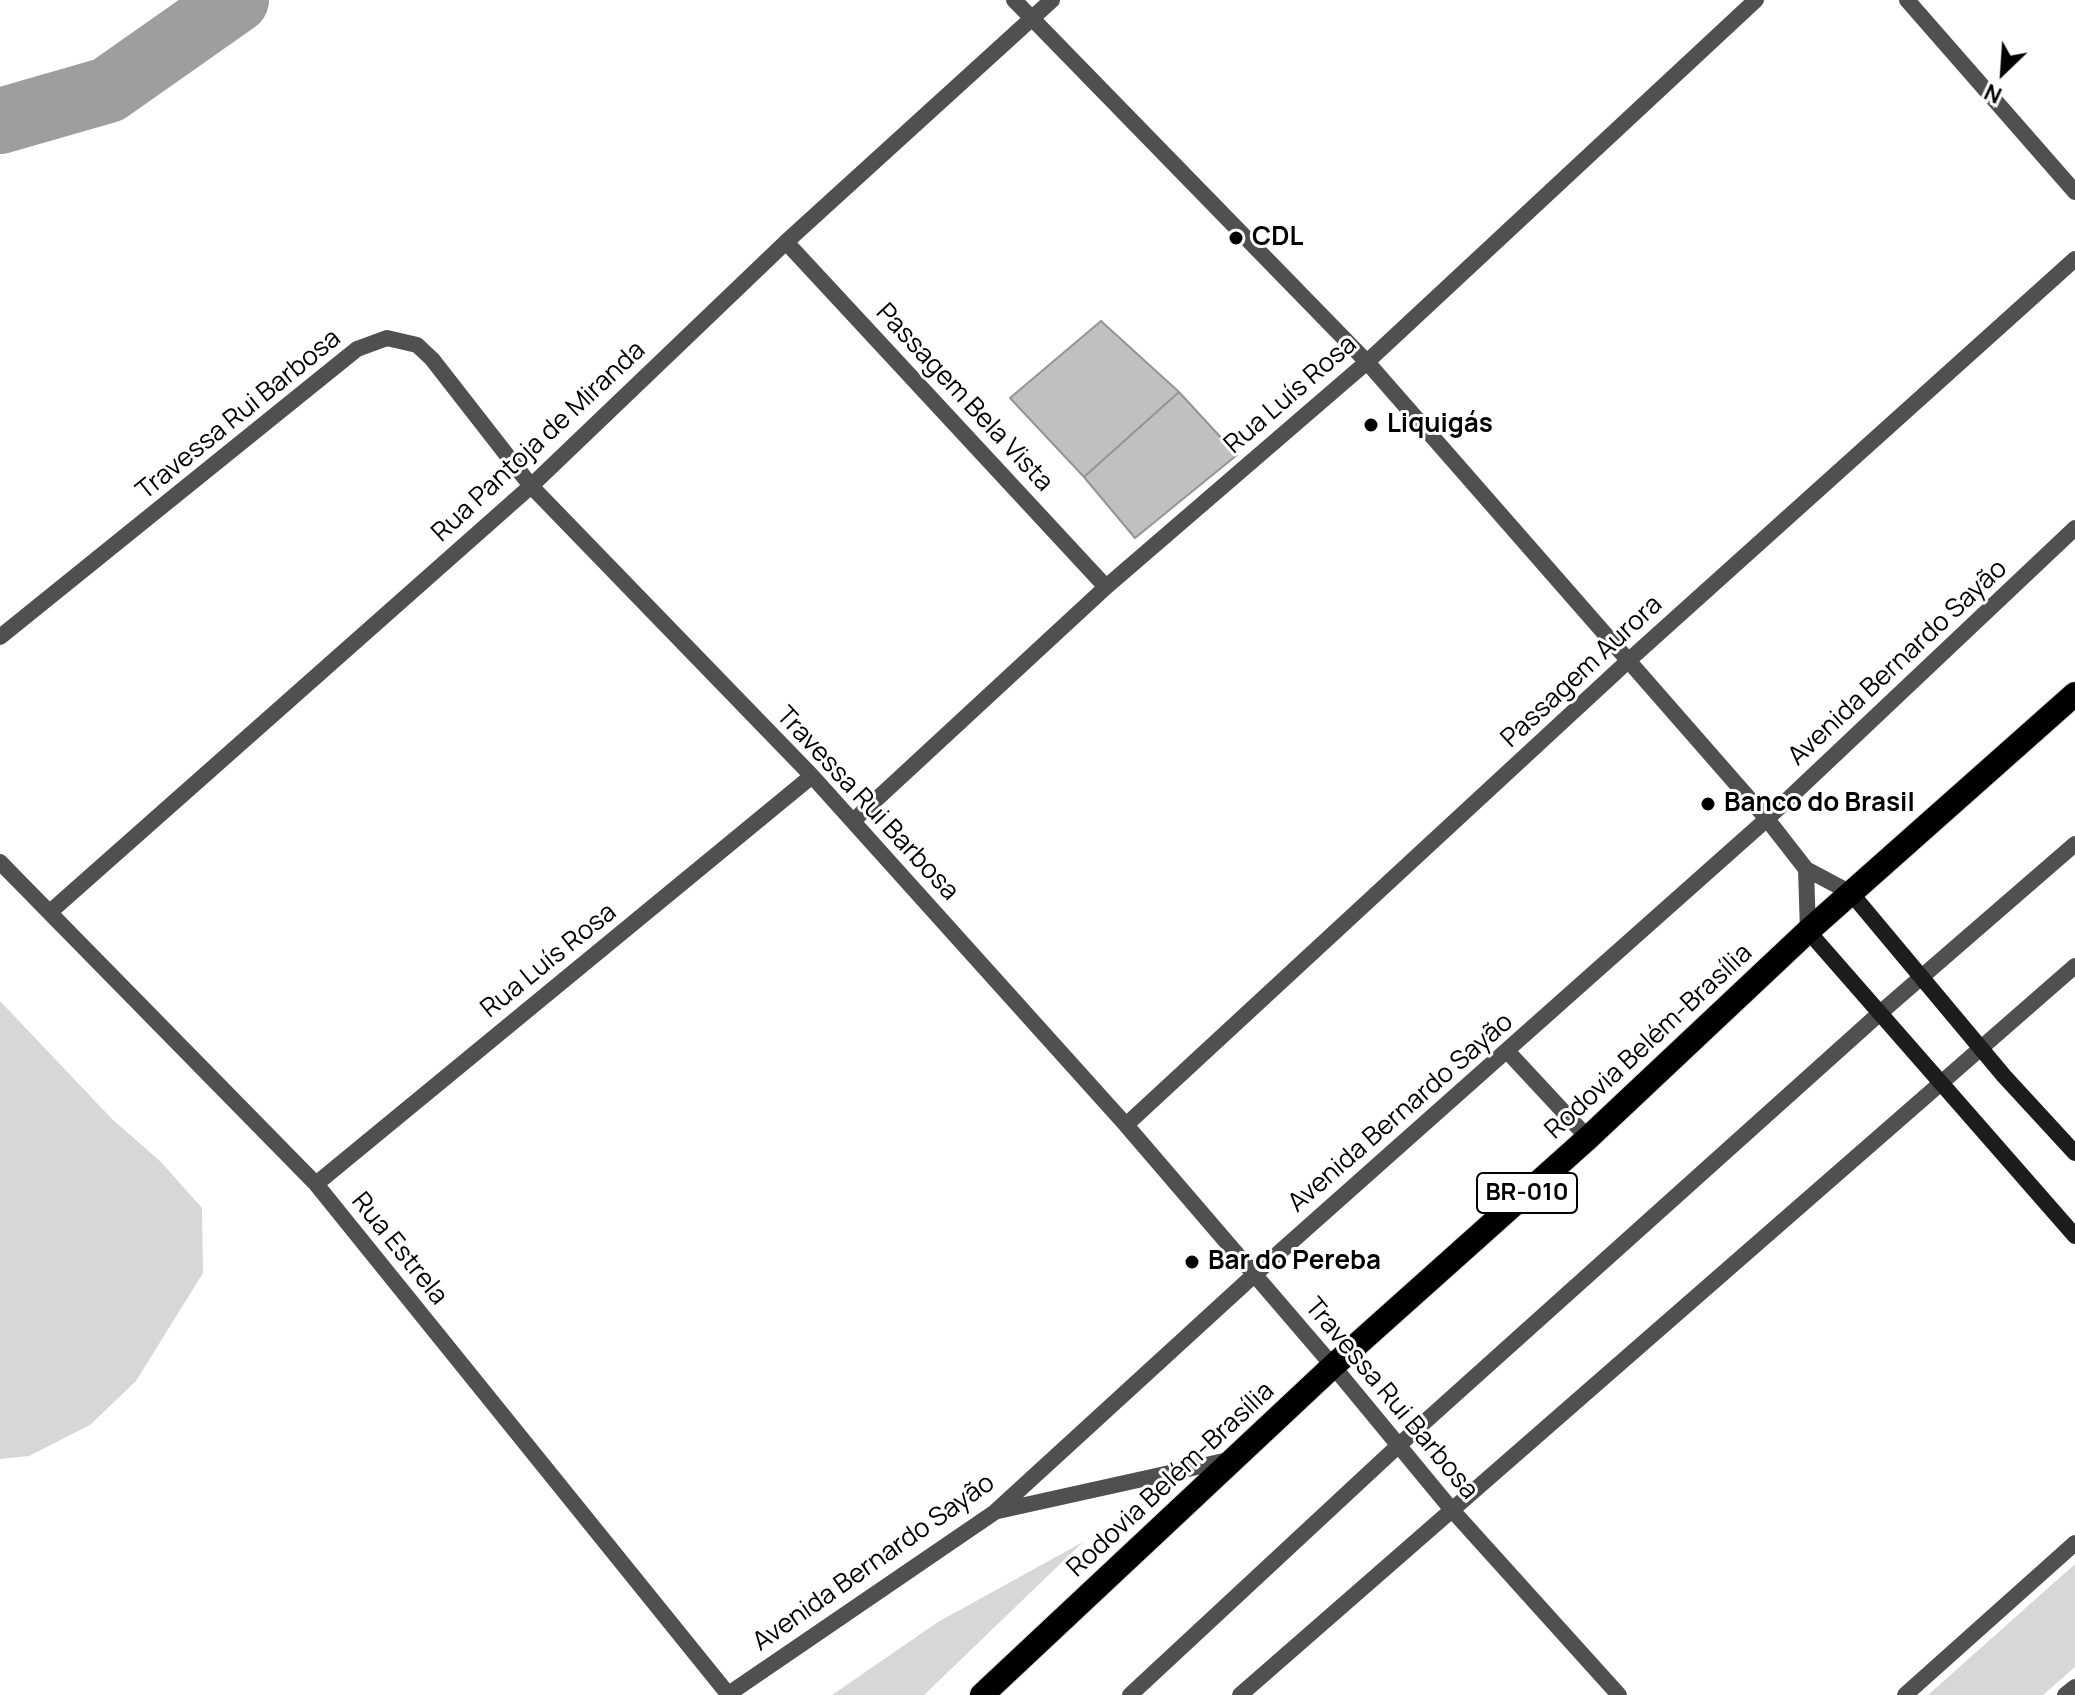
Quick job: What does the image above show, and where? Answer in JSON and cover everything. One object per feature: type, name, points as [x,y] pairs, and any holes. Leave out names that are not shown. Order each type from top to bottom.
[{"type":"highway","name":"Rodovia Belém-Brasília","points":[[982,1695],[1333,1366],[1588,1138],[1808,931],[2075,694]]},
{"type":"street","points":[[1014,0],[1367,362],[1767,819],[1806,869],[1851,893],[1981,1049],[2075,1153]]},
{"type":"street","name":"Rua Pantoja de Miranda","points":[[50,912],[531,486],[786,242],[1052,0]]},
{"type":"street","name":"Rua Luís Rosa","points":[[853,821],[1106,587],[1367,362],[1756,0]]},
{"type":"street","points":[[1907,0],[2075,192]]},
{"type":"street","name":"Passagem Bela Vista","points":[[786,242],[1106,587]]},
{"type":"street","name":"Passagem Aurora","points":[[1126,1125],[1628,661],[2075,259]]},
{"type":"street","name":"Travessa Rui Barbosa","points":[[0,637],[357,349],[376,340],[400,338],[417,345],[432,359],[531,486],[812,776],[1126,1125],[1452,1510],[1619,1695]]},
{"type":"street","name":"Avenida Bernardo Sayão","points":[[727,1695],[995,1512],[1254,1275],[1767,819],[2075,528]]},
{"type":"street","name":"Rua Luís Rosa","points":[[316,1184],[812,776]]},
{"type":"street","points":[[1130,1695],[1399,1445],[1880,1013],[2075,844]]},
{"type":"street","name":"Rua Estrela","points":[[0,862],[316,1184],[727,1695]]},
{"type":"street","points":[[1806,869],[1808,931],[2075,1236]]},
{"type":"street","points":[[1240,1695],[2075,966]]},
{"type":"street","points":[[1508,1052],[1588,1138]]},
{"type":"street","points":[[995,1512],[1234,1459]]},
{"type":"street","points":[[1905,1695],[2075,1543]]},
{"type":"street","points":[[2065,1695],[2075,1687]]},
{"type":"shaded area","points":[[0,1001],[112,1119],[161,1162],[202,1208],[203,1273],[136,1381],[90,1425],[29,1456],[0,1459]]},
{"type":"shaded area","points":[[1083,1542],[924,1695],[832,1695],[938,1622]]},
{"type":"shaded area","points":[[2075,1564],[2075,1667],[2043,1695],[1928,1695]]},
{"type":"building","points":[[1101,321],[1179,392],[1084,477],[1010,398]]},
{"type":"building","points":[[1179,392],[1237,455],[1135,538],[1084,477]]},
{"type":"waterway","points":[[0,121],[108,90],[236,0]]},
{"type":"place","name":"CDL","points":[[1236,238]]},
{"type":"place","name":"Liquigás","points":[[1371,425]]},
{"type":"place","name":"Banco do Brasil","points":[[1708,804]]},
{"type":"place","name":"Bar do Pereba","points":[[1192,1262]]}]
